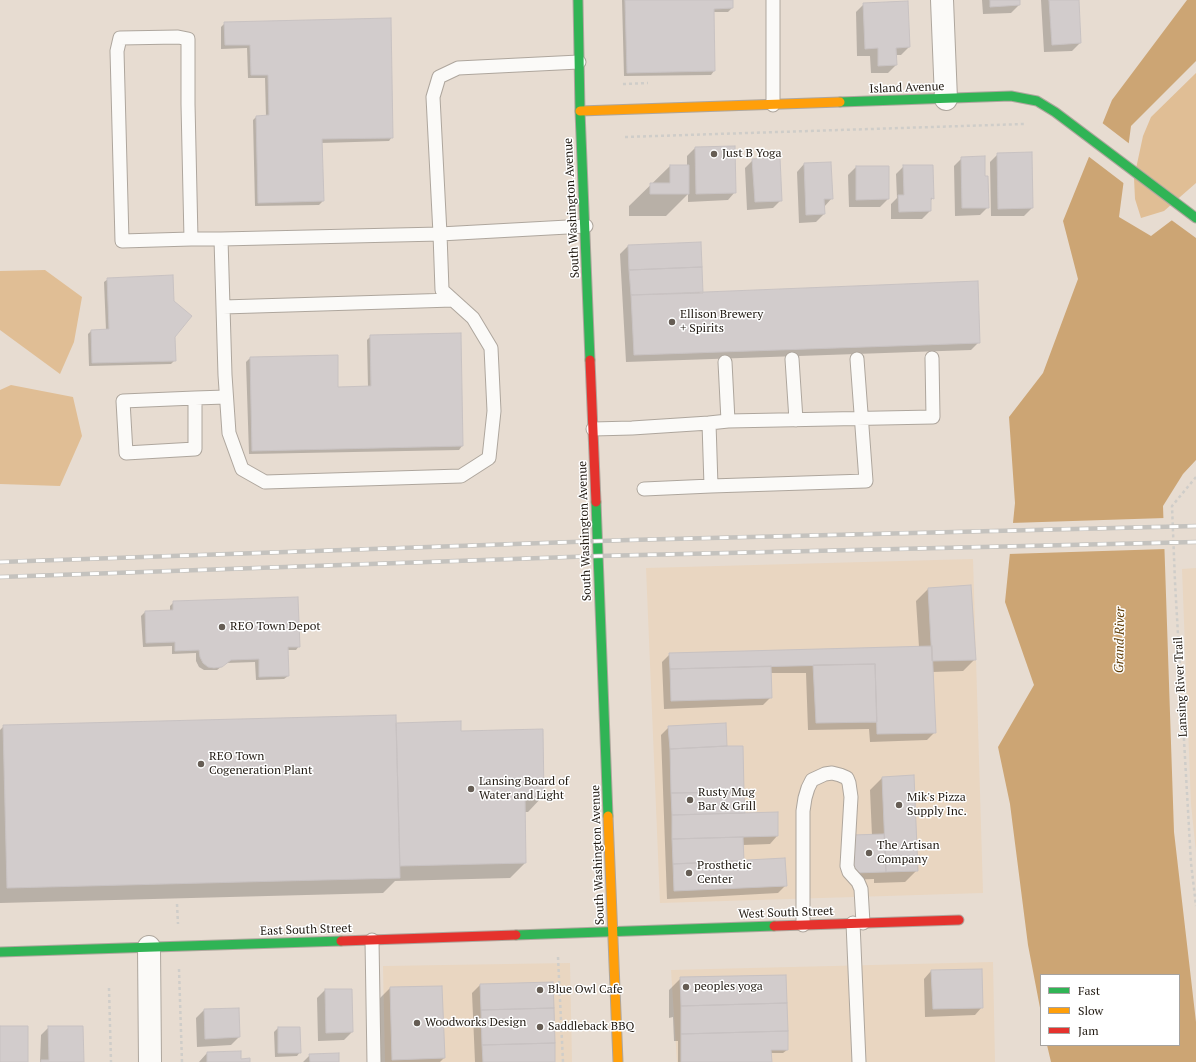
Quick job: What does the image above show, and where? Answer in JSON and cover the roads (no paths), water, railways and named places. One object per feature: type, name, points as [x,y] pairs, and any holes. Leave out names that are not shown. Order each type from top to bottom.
[{"type":"street","name":"South Washington Avenue","points":[[578,0],[580,111],[586,226],[618,1062]]},
{"type":"street","points":[[942,0],[946,99]]},
{"type":"street","name":"Island Avenue","points":[[580,111],[1011,96],[1037,101],[1055,112],[1196,218]]},
{"type":"street","name":"West South Street","points":[[613,931],[959,920]]},
{"type":"street","name":"East South Street","points":[[0,952],[613,931]]},
{"type":"street","points":[[149,947],[150,1062]]},
{"type":"lane","points":[[772,0],[773,105]]},
{"type":"lane","points":[[191,239],[188,39],[178,36],[120,38],[117,52],[122,241],[440,234],[586,226]]},
{"type":"lane","points":[[220,239],[226,397],[229,433],[242,469],[264,482],[461,476],[489,458],[494,411],[491,348],[473,318],[442,290],[433,97],[439,77],[458,68],[579,62]]},
{"type":"lane","points":[[223,307],[453,300]]},
{"type":"lane","points":[[593,429],[632,428],[728,421],[933,417],[932,358]]},
{"type":"lane","points":[[792,359],[796,420]]},
{"type":"lane","points":[[644,489],[866,481],[857,359]]},
{"type":"lane","points":[[725,362],[728,421]]},
{"type":"lane","points":[[195,398],[195,449],[126,454],[123,401],[195,398],[226,397]]},
{"type":"lane","points":[[709,423],[711,486]]},
{"type":"lane","points":[[803,925],[803,811],[805,798],[812,780],[825,774],[832,773],[846,778],[849,783],[851,797],[847,866],[849,872],[858,882],[861,889],[858,923],[859,1062]]},
{"type":"lane","points":[[372,940],[374,1062]]},
{"type":"water","name":"Grand River","points":[[1187,0],[1196,0],[1196,61],[1131,126],[1119,217],[1151,236],[1196,202],[1196,460],[1183,474],[1163,506],[1174,832],[1196,1022],[1196,1062],[1051,1062],[1047,1046],[1180,1046],[1180,974],[1040,974],[1040,1008],[1028,945],[1010,804],[998,747],[1034,685],[1005,602],[1015,503],[1009,417],[1043,373],[1078,279],[1063,221],[1112,100]]},
{"type":"railway","points":[[0,562],[629,540],[1196,526]]},
{"type":"railway","points":[[0,577],[598,556],[1196,542]]},
{"type":"place","name":"Just B Yoga","points":[[714,154]]},
{"type":"place","name":"Ellison Brewery + Spirits","points":[[672,322]]},
{"type":"place","name":"REO Town Depot","points":[[222,627]]},
{"type":"place","name":"REO Town Cogeneration Plant","points":[[201,764]]},
{"type":"place","name":"Lansing Board of Water and Light","points":[[471,789]]},
{"type":"place","name":"Rusty Mug Bar & Grill","points":[[690,800]]},
{"type":"place","name":"Mik's Pizza Supply Inc.","points":[[899,805]]},
{"type":"place","name":"The Artisan Company","points":[[869,853]]},
{"type":"place","name":"Prosthetic Center","points":[[689,873]]},
{"type":"place","name":"peoples yoga","points":[[686,987]]},
{"type":"place","name":"Blue Owl Cafe","points":[[540,990]]},
{"type":"place","name":"Woodworks Design","points":[[417,1023]]},
{"type":"place","name":"Saddleback BBQ","points":[[540,1027]]}]
